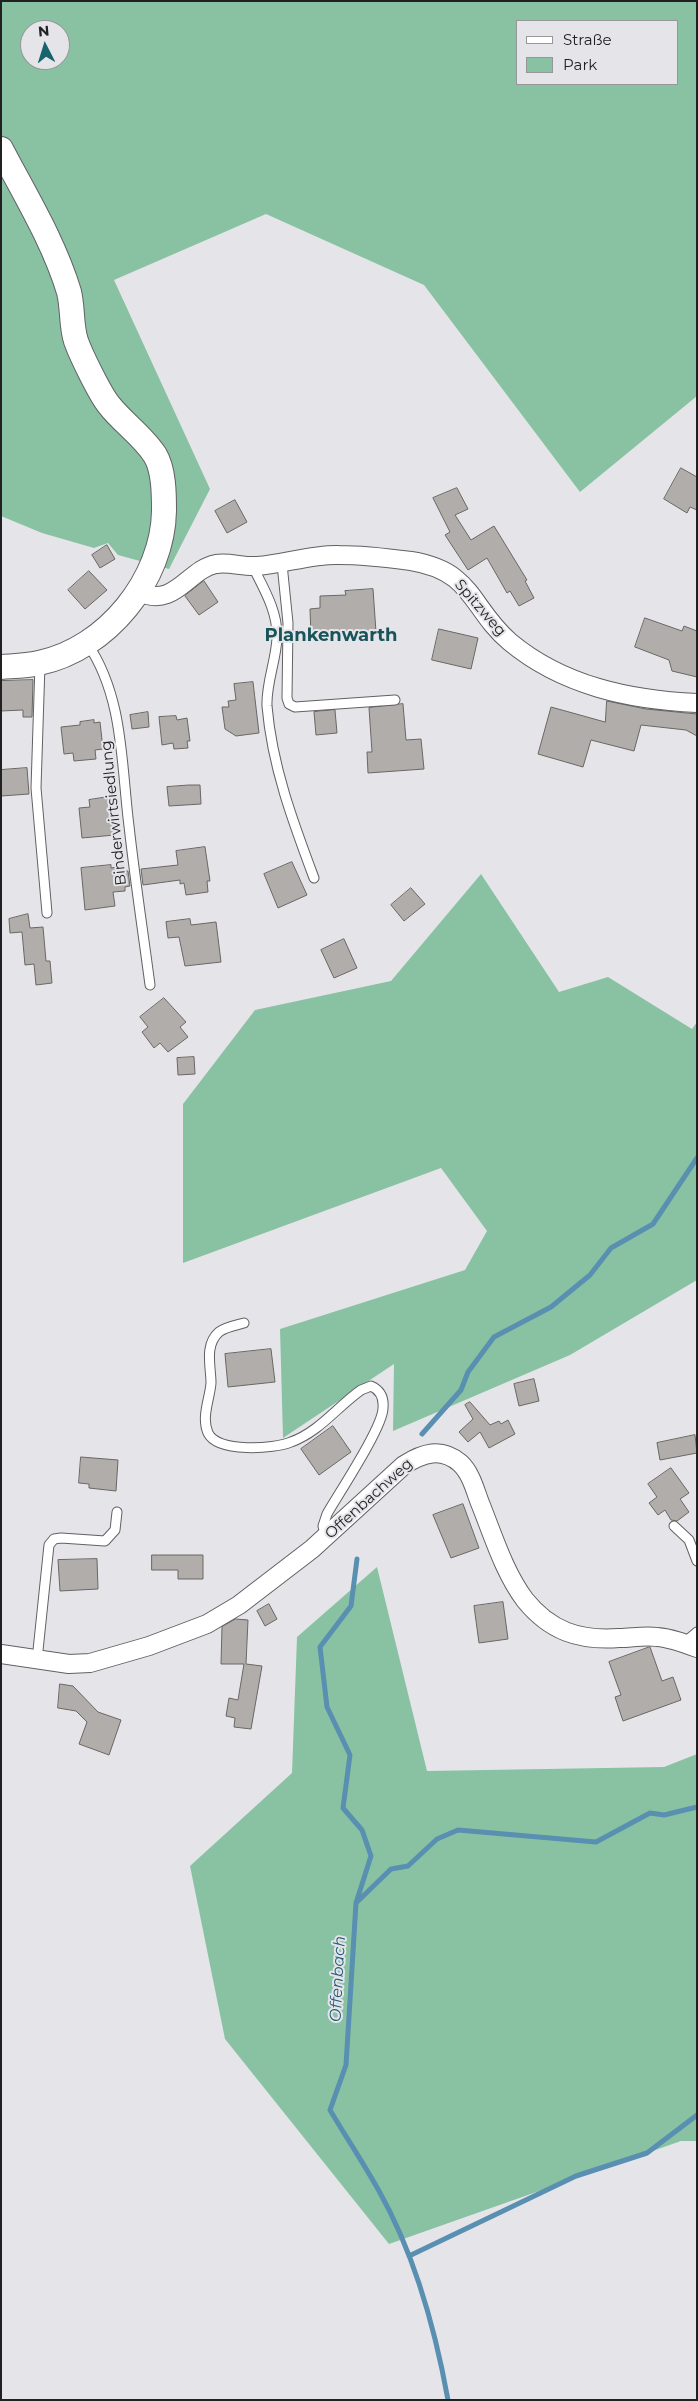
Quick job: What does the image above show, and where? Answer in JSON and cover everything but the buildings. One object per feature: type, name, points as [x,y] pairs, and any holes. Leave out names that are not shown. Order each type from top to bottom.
[{"type":"main road","points":[[1,149],[51,246],[69,293],[76,340],[108,404],[155,455],[164,497],[163,533],[160,544],[139,592],[109,625],[87,643],[70,652],[40,663],[1,667]]},
{"type":"street","name":"Spitzweg","points":[[139,592],[148,596],[166,595],[214,564],[253,567],[339,554],[413,562],[436,568],[462,582],[493,625],[509,641],[530,657],[567,678],[614,693],[697,703]]},
{"type":"street","name":"Offenbachweg","points":[[1,1654],[69,1664],[90,1663],[149,1646],[207,1624],[238,1605],[326,1537],[404,1464],[420,1455],[439,1454],[450,1457],[468,1472],[506,1566],[524,1599],[539,1615],[559,1630],[580,1637],[614,1639],[655,1636],[692,1641]]},
{"type":"lane","points":[[282,564],[288,623],[287,690],[289,704],[294,707],[394,700]]},
{"type":"lane","points":[[253,567],[274,612],[277,637],[268,682],[267,704],[278,775],[314,878]]},
{"type":"lane","name":"Binderwirtsiedlung","points":[[87,643],[97,658],[106,680],[119,732],[129,826],[150,985]]},
{"type":"lane","points":[[40,663],[36,788],[42,871],[48,913]]},
{"type":"lane","points":[[244,1322],[219,1332],[212,1343],[209,1354],[211,1384],[207,1399],[206,1421],[208,1433],[217,1441],[230,1446],[246,1448],[290,1443],[306,1435],[362,1390],[371,1386],[378,1389],[383,1398],[384,1409],[378,1426],[327,1514],[323,1526],[326,1537]]},
{"type":"lane","points":[[37,1660],[49,1545],[54,1539],[61,1538],[105,1541],[116,1530],[117,1512]]},
{"type":"lane","points":[[674,1526],[689,1540],[697,1561]]},
{"type":"green space","points":[[1,1],[697,1],[697,396],[580,492],[424,285],[266,214],[114,280],[210,489],[169,569],[118,555],[108,543],[94,548],[42,533],[1,516]]},
{"type":"green space","points":[[481,874],[559,992],[608,977],[692,1029],[697,1022],[697,1280],[570,1355],[393,1431],[394,1364],[283,1438],[280,1329],[465,1270],[487,1231],[441,1168],[183,1263],[183,1104],[255,1010],[391,981]]},
{"type":"green space","points":[[377,1567],[427,1771],[664,1767],[697,1754],[697,2141],[681,2141],[389,2244],[225,2039],[190,1866],[292,1773],[297,1637]]},
{"type":"waterway","name":"Offenbach","points":[[422,1434],[461,1390],[468,1372],[494,1337],[551,1307],[590,1275],[611,1248],[653,1224],[697,1158]]},
{"type":"waterway","name":"Offenbach","points":[[357,1559],[351,1606],[320,1647],[327,1707],[350,1755],[343,1808],[362,1830],[371,1856],[356,1903],[346,2065],[330,2110],[379,2191],[403,2241],[430,2319],[448,2400]]},
{"type":"waterway","points":[[357,1902],[391,1869],[408,1866],[437,1839],[458,1830],[596,1842],[650,1813],[664,1815],[697,1807]]},
{"type":"waterway","points":[[409,2256],[576,2176],[647,2153],[697,2115]]},
{"type":"district","name":"Plankenwarth","points":[[331,636]]}]
